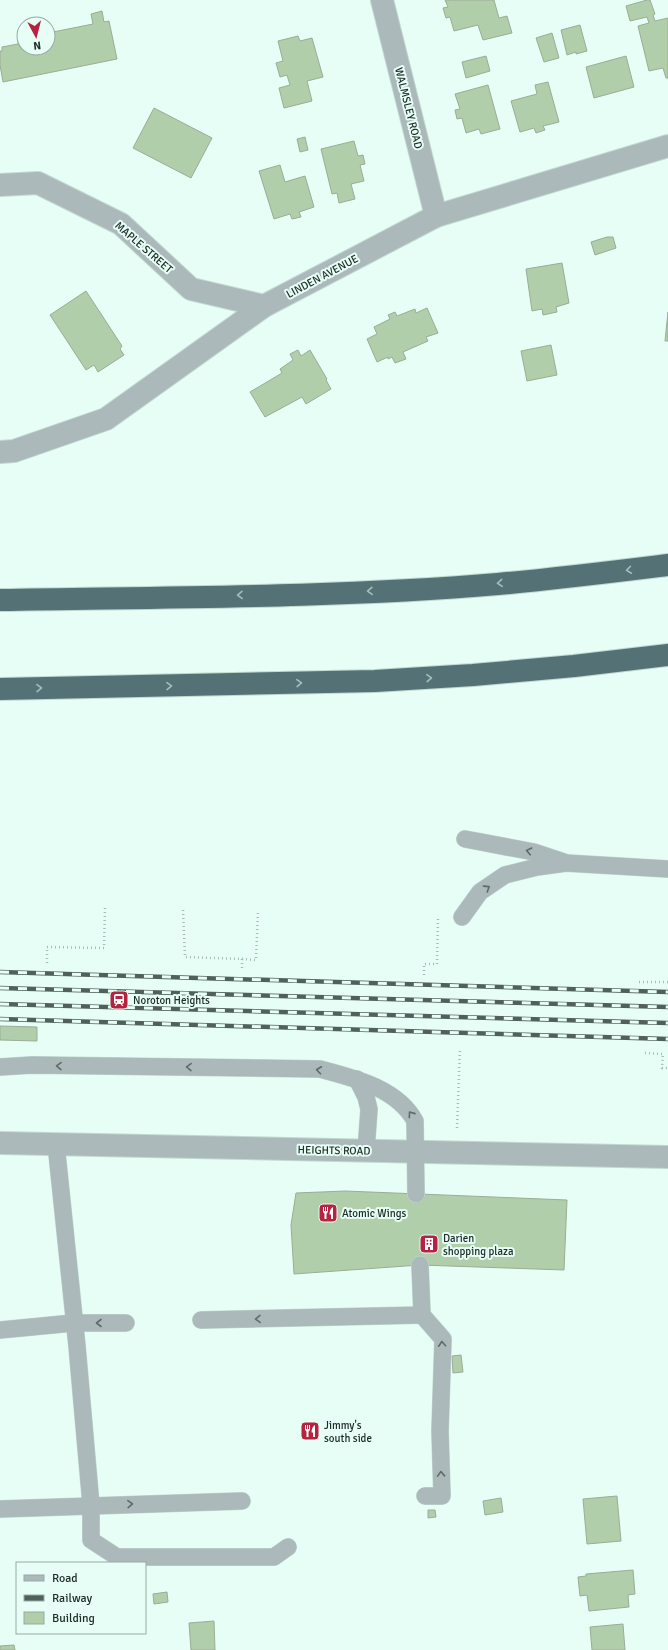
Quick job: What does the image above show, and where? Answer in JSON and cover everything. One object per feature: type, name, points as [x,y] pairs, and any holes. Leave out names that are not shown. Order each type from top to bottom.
[{"type":"highway","points":[[0,600],[298,594],[398,590],[504,583],[668,565]]},
{"type":"highway","points":[[0,689],[375,681],[558,668],[668,655]]},
{"type":"street","name":"WALMSLEY ROAD","points":[[382,0],[436,216]]},
{"type":"street","name":"LINDEN AVENUE","points":[[0,452],[14,451],[106,419],[264,306],[436,216],[668,146]]},
{"type":"street","name":"MAPLE STREET","points":[[0,185],[38,183],[121,224],[191,288],[264,306]]},
{"type":"street","name":"HEIGHTS ROAD","points":[[0,1143],[668,1157]]},
{"type":"lane","points":[[465,839],[534,852],[566,863]]},
{"type":"lane","points":[[462,917],[480,892],[505,875],[537,867],[566,863],[668,869]]},
{"type":"lane","points":[[0,1067],[320,1069],[357,1079],[388,1094],[409,1111],[415,1121],[416,1194]]},
{"type":"lane","points":[[357,1079],[366,1097],[369,1109],[366,1151]]},
{"type":"lane","points":[[56,1144],[73,1323],[77,1346],[91,1505],[91,1540],[117,1557],[274,1557],[288,1547]]},
{"type":"lane","points":[[420,1265],[422,1315],[443,1339],[440,1431],[442,1496],[425,1496]]},
{"type":"lane","points":[[201,1320],[422,1315]]},
{"type":"lane","points":[[0,1330],[73,1323],[126,1323]]},
{"type":"lane","points":[[0,1509],[242,1501]]},
{"type":"path","points":[[47,963],[47,947],[104,948],[105,907]]},
{"type":"path","points":[[183,910],[185,957],[256,960],[258,911]]},
{"type":"path","points":[[424,975],[424,964],[437,964],[438,917]]},
{"type":"path","points":[[242,959],[242,970]]},
{"type":"path","points":[[639,982],[668,982]]},
{"type":"path","points":[[456,1153],[460,1048]]},
{"type":"path","points":[[645,1053],[663,1054],[662,1068],[668,1068]]},
{"type":"building","points":[[445,0],[494,0],[499,18],[507,16],[512,33],[483,40],[478,25],[454,31],[450,17],[446,18],[443,8],[448,7]]},
{"type":"building","points":[[650,0],[655,14],[653,15],[655,21],[668,18],[668,78],[666,78],[663,68],[649,71],[638,26],[649,23],[647,17],[630,21],[626,6]]},
{"type":"building","points":[[102,11],[104,22],[109,21],[117,59],[3,82],[0,65],[0,51],[2,51],[2,47],[16,44],[16,56],[56,56],[56,31],[93,24],[91,14]]},
{"type":"building","points":[[580,25],[587,51],[567,55],[561,30]]},
{"type":"building","points":[[552,33],[559,58],[544,62],[536,38]]},
{"type":"building","points":[[298,36],[300,41],[312,38],[323,77],[307,81],[312,101],[284,108],[279,88],[290,85],[287,75],[280,77],[276,63],[283,61],[278,41]]},
{"type":"building","points":[[486,56],[490,71],[466,78],[462,62]]},
{"type":"building","points":[[626,56],[634,87],[594,98],[586,67]]},
{"type":"building","points":[[548,82],[559,122],[543,126],[545,130],[536,133],[534,128],[520,132],[511,101],[537,94],[535,85]]},
{"type":"building","points":[[488,85],[500,129],[481,134],[479,129],[466,133],[462,118],[457,119],[455,110],[460,109],[455,94]]},
{"type":"building","points":[[154,108],[212,138],[191,178],[133,148]]},
{"type":"building","points":[[305,137],[308,150],[300,152],[297,139]]},
{"type":"building","points":[[354,141],[358,156],[363,155],[365,164],[360,165],[364,181],[351,184],[355,199],[339,203],[337,193],[332,194],[321,149]]},
{"type":"building","points":[[280,165],[285,182],[305,176],[314,207],[299,212],[301,217],[292,219],[290,214],[274,219],[259,171]]},
{"type":"building","points":[[607,237],[613,237],[616,248],[595,255],[591,242]]},
{"type":"building","points":[[562,263],[569,303],[556,307],[557,312],[543,315],[542,309],[532,311],[526,269]]},
{"type":"building","points":[[86,291],[122,346],[120,349],[124,355],[98,372],[94,365],[86,370],[50,315]]},
{"type":"building","points":[[427,308],[438,333],[426,337],[428,341],[403,352],[406,359],[395,363],[392,357],[388,359],[388,357],[377,362],[367,339],[377,334],[374,327],[390,319],[388,315],[395,312],[397,316],[415,309],[416,313]]},
{"type":"building","points":[[668,312],[668,341],[665,341]]},
{"type":"building","points":[[551,345],[557,375],[527,381],[521,351]]},
{"type":"building","points":[[298,350],[301,356],[310,350],[327,379],[326,380],[331,389],[306,404],[302,397],[265,417],[250,392],[282,373],[280,369],[293,360],[290,354]]},
{"type":"building","points":[[0,1026],[37,1027],[37,1041],[0,1040]]},
{"type":"building","name":"Darien shopping plaza","points":[[345,1191],[567,1200],[564,1270],[420,1265],[294,1274],[291,1225],[296,1193]]},
{"type":"building","points":[[461,1355],[463,1372],[453,1373],[452,1356]]},
{"type":"building","points":[[617,1496],[621,1541],[587,1544],[583,1499]]},
{"type":"building","points":[[501,1498],[503,1512],[485,1515],[483,1501]]},
{"type":"building","points":[[428,1510],[435,1510],[436,1517],[428,1518]]},
{"type":"building","points":[[633,1570],[635,1594],[628,1595],[629,1607],[589,1611],[587,1595],[580,1596],[578,1577],[586,1576],[586,1574]]},
{"type":"building","points":[[167,1592],[168,1602],[154,1604],[153,1594]]},
{"type":"building","points":[[214,1621],[215,1650],[191,1650],[189,1623]]},
{"type":"building","points":[[623,1624],[625,1650],[592,1650],[590,1627]]},
{"type":"building","points":[[14,1645],[15,1650],[0,1650],[0,1646]]},
{"type":"railway","points":[[0,972],[668,992]]},
{"type":"railway","points":[[0,988],[668,1007]]},
{"type":"railway","points":[[0,1004],[668,1023]]},
{"type":"railway","points":[[0,1019],[668,1039]]},
{"type":"place","name":"Noroton Heights","points":[[119,1000]]},
{"type":"place","name":"Atomic Wings","points":[[328,1213]]},
{"type":"place","name":"Darien shopping plaza","points":[[429,1244]]},
{"type":"place","name":"Jimmy's south side","points":[[310,1431]]}]
